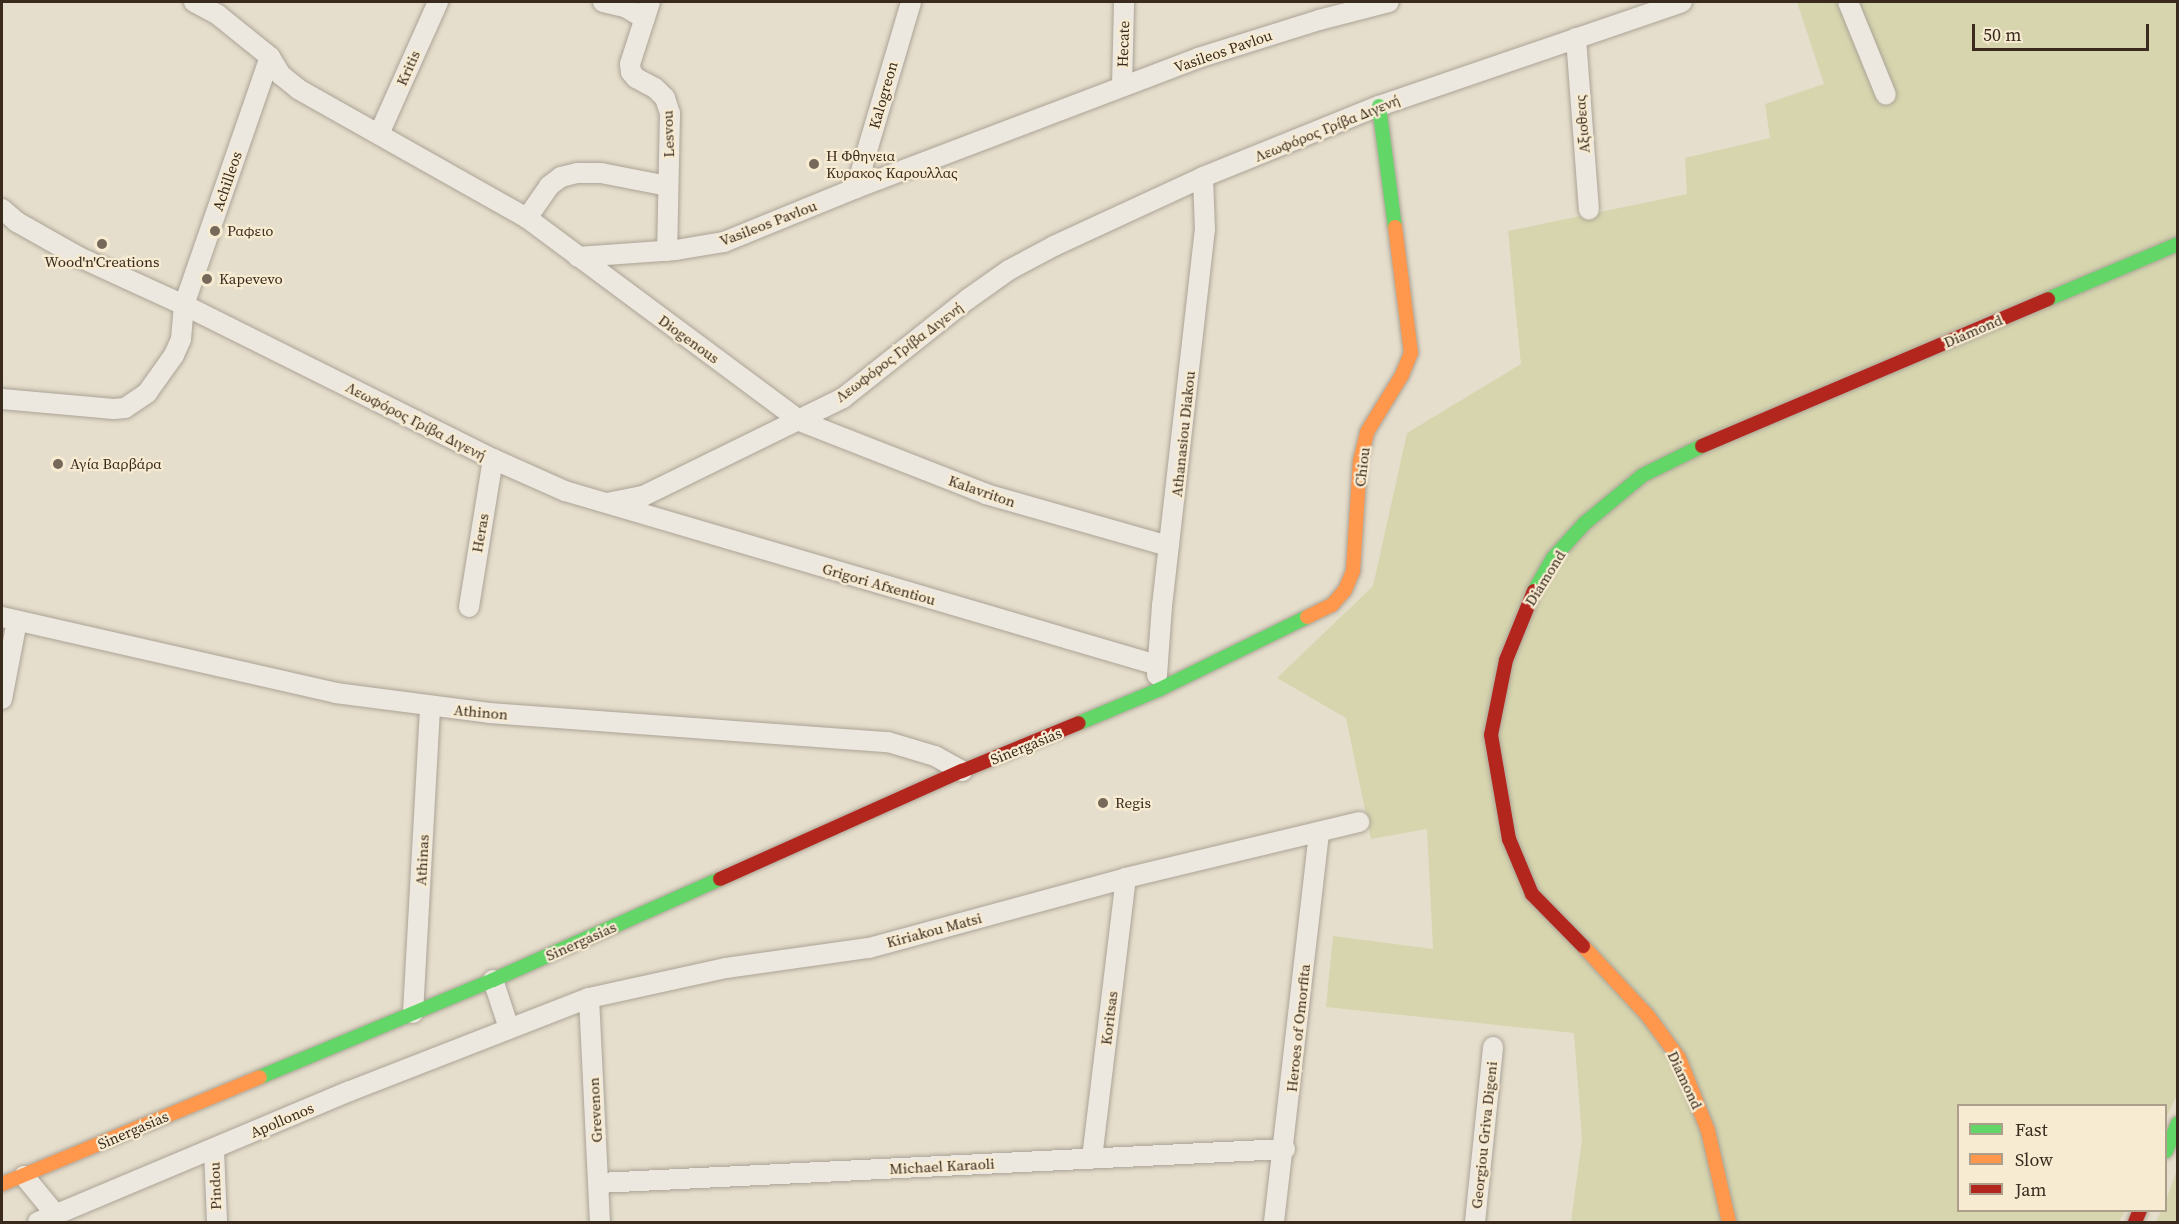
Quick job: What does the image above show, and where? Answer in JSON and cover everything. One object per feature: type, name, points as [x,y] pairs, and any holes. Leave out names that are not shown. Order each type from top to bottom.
[{"type":"street","points":[[194,2],[218,15],[270,57],[281,75],[298,89],[527,218],[578,257]]},
{"type":"street","name":"Kritis","points":[[379,134],[438,2]]},
{"type":"street","points":[[603,2],[648,10]]},
{"type":"street","name":"Kalogreon","points":[[856,189],[910,2]]},
{"type":"street","name":"Hecate","points":[[1122,86],[1124,2]]},
{"type":"street","name":"Vasileos Pavlou","points":[[578,257],[667,251],[724,242],[1122,86],[1254,39],[1389,2]]},
{"type":"street","name":"Λεωφόρος Γρίβα Διγενή","points":[[2,208],[17,222],[79,257],[184,305],[493,459],[564,491],[602,503],[643,496],[843,398],[937,322],[1009,270],[1054,246],[1203,177],[1379,106],[1682,2]]},
{"type":"street","points":[[1848,2],[1886,95]]},
{"type":"street","name":"Lesvou","points":[[648,10],[630,64],[631,72],[665,98],[670,113],[667,251]]},
{"type":"street","name":"Αξιοθεας","points":[[1576,38],[1589,210]]},
{"type":"street","name":"Achilleos","points":[[2,399],[114,409],[125,408],[137,402],[147,393],[174,355],[181,339],[184,305],[270,57]]},
{"type":"street","name":"Chiou","points":[[1158,690],[1316,615],[1332,605],[1350,581],[1355,561],[1363,448],[1367,432],[1402,375],[1411,353],[1379,106]]},
{"type":"street","points":[[527,218],[549,186],[561,177],[577,173],[601,173],[668,186]]},
{"type":"street","name":"Athanasiou Diakou","points":[[1158,690],[1157,665],[1169,546],[1205,230],[1203,177]]},
{"type":"street","name":"Diamond","points":[[1729,1222],[1708,1131],[1679,1058],[1648,1016],[1619,983],[1532,894],[1509,839],[1491,735],[1506,660],[1528,602],[1554,558],[1585,523],[1642,475],[1720,438],[2178,244]]},
{"type":"street","name":"Diogenous","points":[[578,257],[800,421]]},
{"type":"street","name":"Kalavriton","points":[[800,421],[986,494],[1169,546]]},
{"type":"street","name":"Heras","points":[[469,608],[493,459]]},
{"type":"street","name":"Grigori Afxentiou","points":[[602,503],[1157,665]]},
{"type":"street","points":[[2,699],[9,619]]},
{"type":"street","name":"Athinon","points":[[9,619],[336,693],[430,707],[888,742],[916,748],[962,771]]},
{"type":"street","name":"Sinergasias","points":[[2,1184],[493,980],[962,771],[1158,690]]},
{"type":"street","name":"Athinas","points":[[413,1013],[430,707]]},
{"type":"street","name":"Kiriakou Matsi","points":[[509,1028],[589,998],[726,968],[869,948],[1126,878],[1359,822]]},
{"type":"street","name":"Heroes of Omorfita","points":[[1274,1222],[1319,833]]},
{"type":"street","name":"Koritsas","points":[[1092,1158],[1126,878]]},
{"type":"street","points":[[493,980],[509,1028]]},
{"type":"street","name":"Grevenon","points":[[589,998],[600,1222]]},
{"type":"street","name":"Apollonos","points":[[24,1176],[47,1219],[509,1028]]},
{"type":"street","name":"Georgiou Griva Digeni","points":[[1475,1222],[1493,1047]]},
{"type":"street","points":[[2167,1149],[2178,1123]]},
{"type":"street","name":"Michael Karaoli","points":[[599,1183],[1284,1149]]},
{"type":"street","name":"Pindou","points":[[213,1150],[217,1222]]},
{"type":"green space","points":[[1797,2],[2177,2],[2177,1095],[2167,1116],[2167,1104],[1957,1104],[1957,1212],[2124,1212],[2119,1222],[1571,1222],[1582,1139],[1574,1033],[1326,1007],[1333,936],[1433,949],[1427,829],[1371,839],[1346,718],[1277,678],[1373,586],[1407,433],[1521,364],[1508,231],[1687,194],[1685,158],[1770,138],[1765,104],[1824,84]]},
{"type":"green space","points":[[2177,1170],[2177,1222],[2156,1222],[2161,1212],[2167,1212],[2167,1197]]},
{"type":"traffic: fast","points":[[1379,106],[1395,227]]},
{"type":"traffic: fast","points":[[2048,299],[2178,244]]},
{"type":"traffic: fast","points":[[1534,591],[1553,558],[1585,523],[1643,475],[1702,446]]},
{"type":"traffic: fast","points":[[1079,723],[1158,690],[1307,617]]},
{"type":"traffic: fast","points":[[260,1077],[493,980],[720,879]]},
{"type":"traffic: fast","points":[[2167,1149],[2178,1123]]},
{"type":"traffic: slow","points":[[1307,617],[1332,605],[1345,590],[1353,571],[1360,461],[1367,432],[1402,375],[1411,353],[1395,227]]},
{"type":"traffic: slow","points":[[1583,946],[1648,1016],[1679,1058],[1708,1131],[1729,1222]]},
{"type":"traffic: slow","points":[[2,1184],[260,1077]]},
{"type":"traffic: jam","points":[[1702,446],[2048,299]]},
{"type":"traffic: jam","points":[[1534,591],[1506,660],[1491,735],[1509,839],[1532,894],[1583,946]]},
{"type":"traffic: jam","points":[[720,879],[962,771],[1079,723]]},
{"type":"traffic: jam","points":[[2135,1222],[2139,1212]]},
{"type":"place","name":"Η Φθηνεια Κυρακος Καρουλλας","points":[[814,164]]},
{"type":"place","name":"Ραφειο","points":[[215,231]]},
{"type":"place","name":"Wood'n'Creations","points":[[102,244]]},
{"type":"place","name":"Kapevevo","points":[[207,279]]},
{"type":"place","name":"Αγία Βαρβάρα","points":[[58,464]]},
{"type":"place","name":"Regis","points":[[1103,803]]}]
